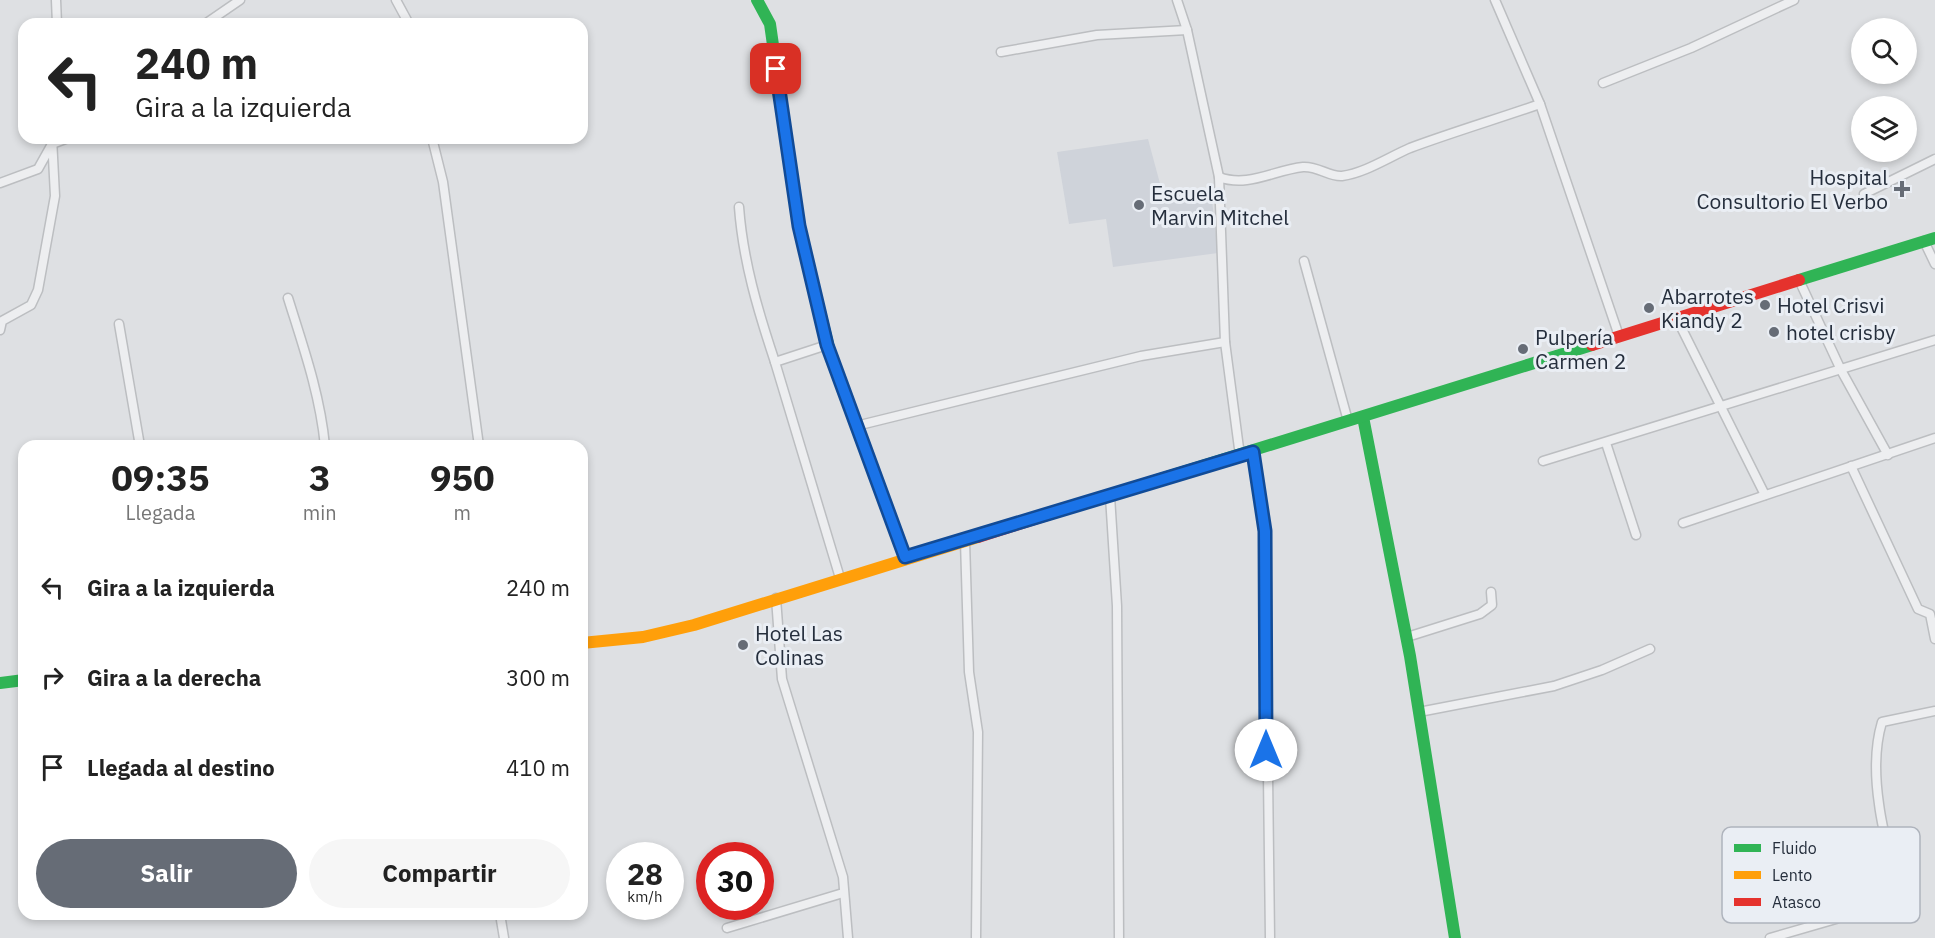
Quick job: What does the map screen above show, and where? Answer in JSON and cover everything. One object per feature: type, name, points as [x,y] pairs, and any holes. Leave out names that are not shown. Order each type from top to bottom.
[{"type":"main road","points":[[758,0],[770,24],[799,226],[827,345],[905,557]]},
{"type":"main road","points":[[588,642],[643,637],[694,625],[776,597],[1253,452],[1929,239]]},
{"type":"main road","points":[[1363,417],[1407,637],[1455,938]]},
{"type":"main road","points":[[0,682],[18,680]]},
{"type":"street","points":[[56,0],[57,18]]},
{"type":"street","points":[[214,18],[240,0]]},
{"type":"street","points":[[396,0],[406,18]]},
{"type":"street","points":[[1177,0],[1187,30],[1218,177],[1225,342],[1240,456]]},
{"type":"street","points":[[1495,0],[1540,104],[1619,336]]},
{"type":"street","points":[[1603,82],[1691,48],[1794,0]]},
{"type":"street","points":[[1001,52],[1097,35],[1187,30]]},
{"type":"street","points":[[1218,177],[1238,181],[1276,176],[1304,167],[1322,170],[1333,176],[1345,176],[1410,149],[1540,104]]},
{"type":"street","points":[[0,183],[38,169],[50,144]]},
{"type":"street","points":[[0,330],[2,321],[31,305],[38,290],[55,196],[52,144]]},
{"type":"street","points":[[434,144],[443,182],[478,440]]},
{"type":"street","points":[[1864,194],[1935,159]]},
{"type":"street","points":[[739,207],[741,241],[758,313],[776,362],[840,579]]},
{"type":"street","points":[[1929,239],[1935,264]]},
{"type":"street","points":[[1304,261],[1348,421]]},
{"type":"street","points":[[1799,280],[1841,370],[1888,455]]},
{"type":"street","points":[[288,298],[311,368],[323,419],[325,440]]},
{"type":"street","points":[[1677,319],[1765,495]]},
{"type":"street","points":[[119,324],[139,440]]},
{"type":"street","points":[[1543,461],[1935,340]]},
{"type":"street","points":[[856,426],[1141,356],[1225,342]]},
{"type":"street","points":[[776,362],[827,345]]},
{"type":"street","points":[[1683,523],[1935,438]]},
{"type":"street","points":[[1606,443],[1636,536]]},
{"type":"street","points":[[1253,452],[1265,531],[1270,938]]},
{"type":"street","points":[[1851,466],[1918,609],[1930,614],[1935,639]]},
{"type":"street","points":[[1110,496],[1117,606],[1119,938]]},
{"type":"street","points":[[965,541],[969,672],[978,732],[976,938]]},
{"type":"street","points":[[1407,637],[1480,614],[1492,605],[1491,592]]},
{"type":"street","points":[[776,597],[782,679],[843,877],[848,938]]},
{"type":"street","points":[[1419,712],[1554,686],[1602,670],[1650,649]]},
{"type":"street","points":[[1883,827],[1879,805],[1875,745],[1882,722],[1935,711]]},
{"type":"street","points":[[727,928],[843,893]]},
{"type":"street","points":[[501,920],[504,938]]},
{"type":"street","points":[[1770,938],[1822,923]]},
{"type":"shaded area","name":"Escuela Marvin Mitchel","points":[[1148,139],[1162,191],[1211,191],[1218,253],[1113,267],[1106,219],[1069,224],[1057,152]]},
{"type":"traffic: fast","points":[[757,0],[770,24],[799,227],[832,360]]},
{"type":"traffic: fast","points":[[1799,280],[1935,238]]},
{"type":"traffic: fast","points":[[1157,480],[1592,345]]},
{"type":"traffic: fast","points":[[1363,417],[1410,656],[1455,938]]},
{"type":"traffic: fast","points":[[0,683],[18,681]]},
{"type":"traffic: slow","points":[[832,360],[905,557]]},
{"type":"traffic: slow","points":[[588,642],[643,637],[694,625],[978,537]]},
{"type":"traffic: jam","points":[[1592,345],[1799,280]]},
{"type":"traffic: jam","points":[[978,537],[1157,480]]},
{"type":"place","name":"Hospital Consultorio El Verbo","points":[[1902,189]]},
{"type":"place","name":"Escuela Marvin Mitchel","points":[[1139,205]]},
{"type":"place","name":"Hotel Crisvi","points":[[1765,305]]},
{"type":"place","name":"Abarrotes Kiandy 2","points":[[1649,308]]},
{"type":"place","name":"hotel crisby","points":[[1774,332]]},
{"type":"place","name":"Pulpería Carmen 2","points":[[1523,349]]},
{"type":"place","name":"Hotel Las Colinas","points":[[743,645]]},
{"type":"route","points":[[776,69],[799,226],[827,345],[905,557],[965,541],[1253,452],[1265,531],[1266,750]]}]
